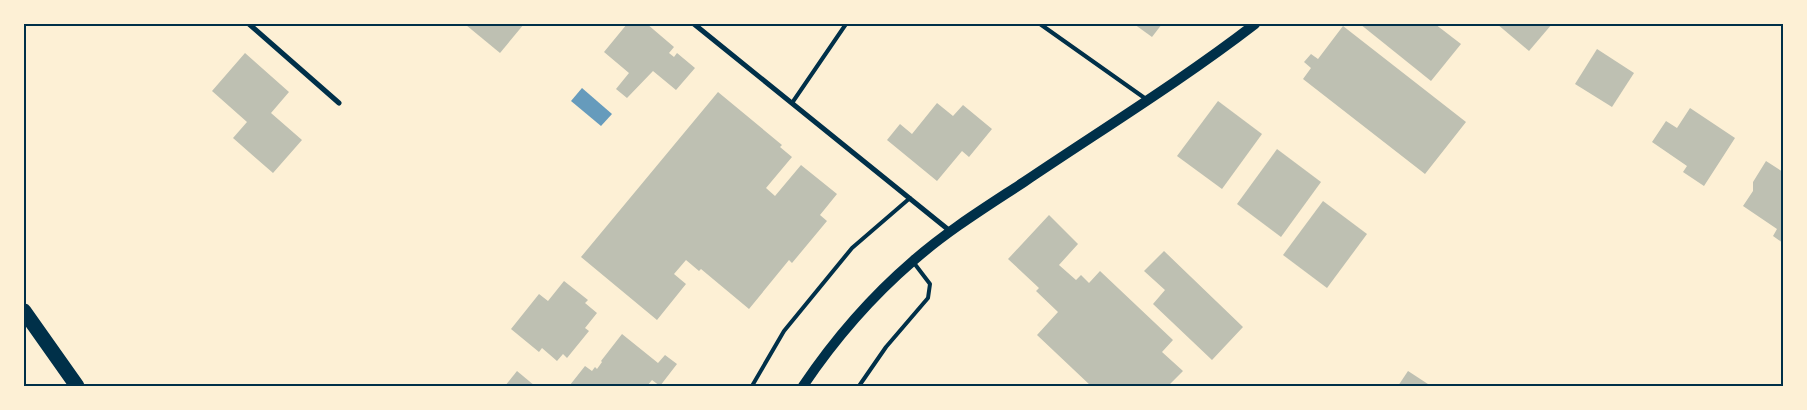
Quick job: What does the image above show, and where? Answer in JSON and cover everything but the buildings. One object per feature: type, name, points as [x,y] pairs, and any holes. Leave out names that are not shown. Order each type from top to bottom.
[{"type":"highway","points":[[24,310],[77,386]]},
{"type":"main road","points":[[803,386],[834,342],[866,305],[912,262],[950,231],[1148,100],[1255,24]]},
{"type":"street","points":[[249,24],[339,103]]},
{"type":"street","points":[[694,24],[950,231]]},
{"type":"lane","points":[[792,103],[846,24]]},
{"type":"lane","points":[[1040,24],[1148,100]]},
{"type":"lane","points":[[752,386],[784,331],[852,248],[910,198]]},
{"type":"lane","points":[[859,386],[886,347],[928,298],[930,284],[912,262]]},
{"type":"water","points":[[582,88],[612,114],[601,126],[571,101]]}]
